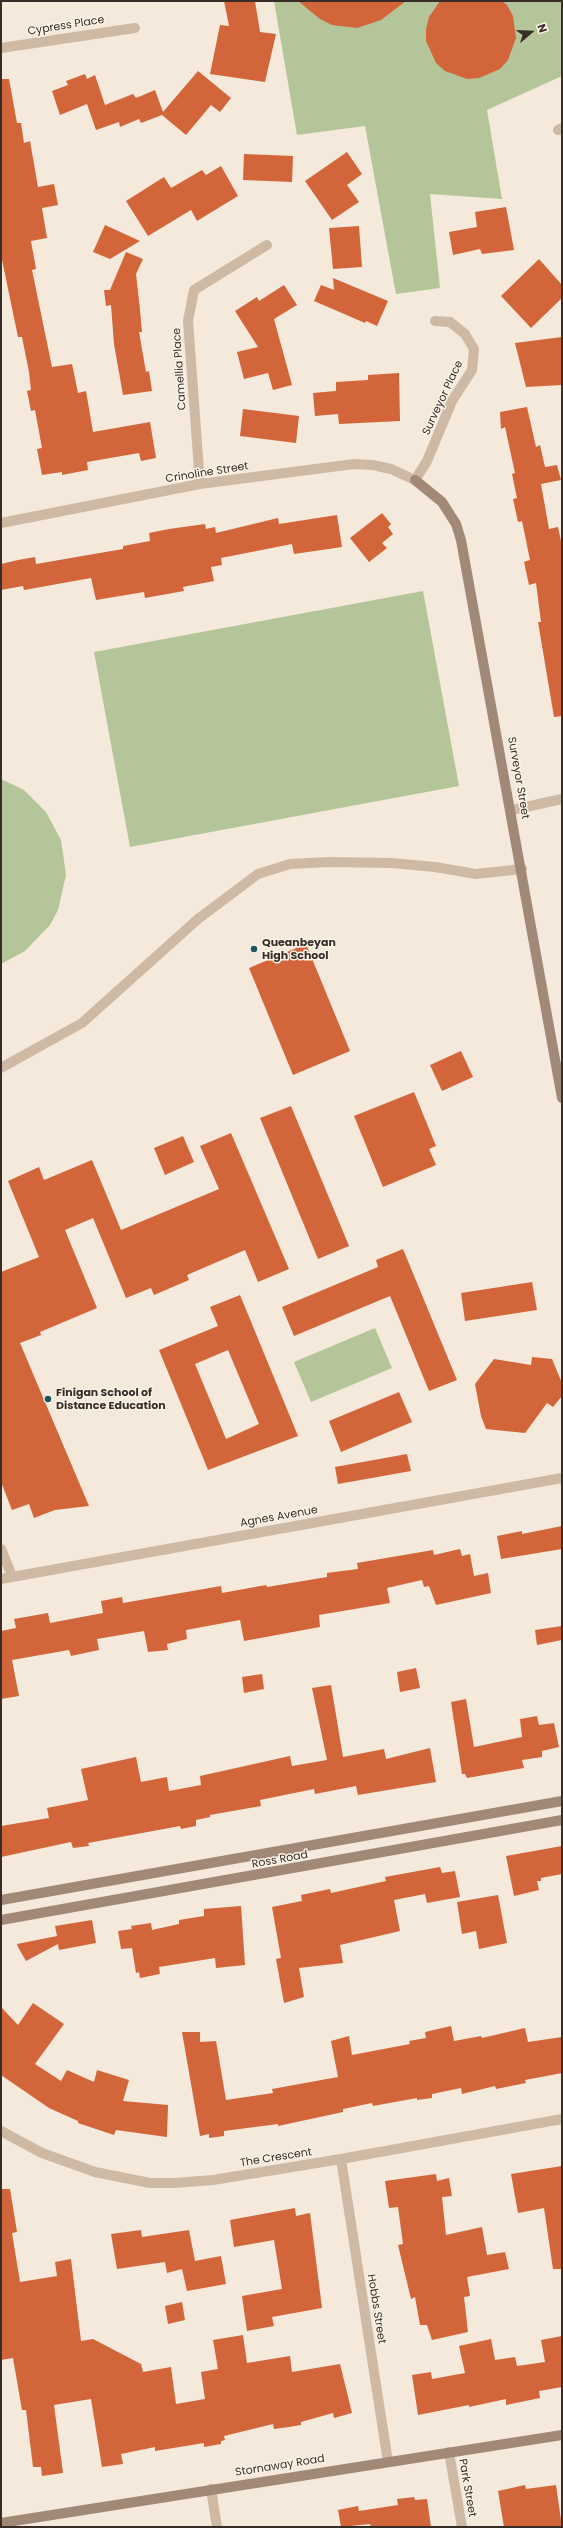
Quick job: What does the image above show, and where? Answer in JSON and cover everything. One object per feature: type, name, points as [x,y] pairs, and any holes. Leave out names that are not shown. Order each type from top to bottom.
[{"type":"street","name":"Cypress Place","points":[[1,48],[135,28]]},
{"type":"street","name":"Camellia Place","points":[[200,484],[188,321],[194,290],[267,245]]},
{"type":"street","name":"Surveyor Place","points":[[415,480],[427,461],[452,401],[472,370],[474,349],[465,334],[450,322],[435,321]]},
{"type":"street","name":"Crinoline Street","points":[[1,521],[200,484],[354,464],[373,465],[390,469],[415,480]]},
{"type":"street","name":"Surveyor Street","points":[[415,480],[442,502],[456,524],[461,540],[512,810],[562,1098]]},
{"type":"street","points":[[512,810],[562,799]]},
{"type":"street","points":[[1,1068],[82,1023],[198,920],[258,874],[290,864],[330,862],[392,863],[435,867],[476,874],[522,869]]},
{"type":"street","name":"Agnes Avenue","points":[[1,1579],[562,1478]]},
{"type":"street","points":[[1,1549],[12,1576]]},
{"type":"street","name":"Ross Road","points":[[1,1900],[562,1801]]},
{"type":"street","name":"Ross Road","points":[[1,1920],[354,1859],[562,1820]]},
{"type":"street","name":"The Crescent","points":[[1,2131],[42,2153],[95,2172],[150,2183],[213,2180],[340,2160],[562,2119]]},
{"type":"street","name":"Hobbs Street","points":[[340,2160],[388,2462]]},
{"type":"street","name":"Stornaway Road","points":[[1,2523],[562,2435]]},
{"type":"street","name":"Park Street","points":[[449,2452],[462,2527]]},
{"type":"street","points":[[211,2489],[217,2527]]},
{"type":"green space","points":[[274,1],[562,1],[562,76],[487,110],[502,199],[430,194],[440,288],[396,294],[365,126],[297,135]]},
{"type":"green space","points":[[423,591],[459,786],[130,847],[94,652]]},
{"type":"green space","points":[[1,779],[24,790],[46,812],[61,840],[66,875],[58,910],[50,925],[25,951],[1,964]]},
{"type":"green space","points":[[375,1328],[392,1368],[311,1402],[294,1362]]},
{"type":"building","points":[[224,1],[255,1],[260,32],[276,34],[265,82],[210,74],[220,25],[229,26]]},
{"type":"building","points":[[298,1],[406,1],[381,20],[357,28],[332,25],[320,19]]},
{"type":"building","points":[[440,1],[502,1],[507,5],[513,16],[516,38],[508,60],[500,69],[479,78],[467,79],[445,71],[436,63],[426,41],[426,29],[429,17]]},
{"type":"building","points":[[198,71],[231,98],[220,112],[211,105],[186,135],[162,115],[141,123],[139,119],[120,127],[119,122],[96,130],[87,104],[60,115],[52,91],[68,85],[66,81],[85,74],[87,79],[95,75],[105,105],[133,94],[136,98],[155,90],[163,112]]},
{"type":"building","points":[[1,79],[9,79],[17,123],[21,123],[24,143],[30,141],[38,187],[54,184],[58,205],[42,208],[47,238],[31,241],[36,269],[32,270],[52,367],[72,364],[78,393],[86,391],[93,432],[150,422],[156,458],[141,461],[139,453],[87,462],[88,470],[62,475],[62,472],[42,475],[37,449],[42,448],[35,410],[31,411],[27,391],[31,390],[29,372],[22,337],[18,337],[1,255]]},
{"type":"building","points":[[347,152],[362,174],[347,185],[359,202],[332,220],[305,181]]},
{"type":"building","points":[[244,154],[293,156],[292,182],[243,180]]},
{"type":"building","points":[[221,166],[238,196],[197,221],[191,210],[148,236],[126,201],[164,177],[171,188],[202,170],[206,175]]},
{"type":"building","points":[[506,207],[514,250],[482,254],[480,249],[453,255],[449,232],[477,227],[475,212]]},
{"type":"building","points":[[105,225],[140,241],[110,259],[93,252]]},
{"type":"building","points":[[359,226],[362,267],[333,269],[329,228]]},
{"type":"building","points":[[126,252],[143,259],[136,274],[142,332],[139,332],[146,372],[149,371],[152,391],[123,395],[114,344],[111,305],[106,306],[104,290],[110,290]]},
{"type":"building","points":[[539,259],[562,285],[562,298],[531,328],[501,296]]},
{"type":"building","points":[[333,278],[388,301],[377,326],[366,321],[365,323],[314,301],[321,285],[334,290]]},
{"type":"building","points":[[284,285],[297,305],[274,319],[292,385],[273,390],[268,373],[244,379],[237,352],[258,347],[235,311],[257,297],[259,301]]},
{"type":"building","points":[[562,337],[562,385],[526,387],[515,343]]},
{"type":"building","points":[[399,373],[400,421],[339,424],[338,414],[315,416],[313,393],[336,391],[336,382],[368,380],[368,375]]},
{"type":"building","points":[[527,407],[536,447],[540,445],[545,467],[557,465],[561,480],[541,484],[549,529],[558,527],[562,546],[562,716],[554,717],[538,622],[541,622],[536,583],[529,585],[524,562],[530,560],[522,521],[518,522],[513,499],[517,498],[512,474],[515,473],[505,427],[501,429],[500,412]]},
{"type":"building","points":[[243,409],[299,416],[296,443],[240,436]]},
{"type":"building","points":[[382,513],[391,524],[388,527],[393,534],[382,543],[387,548],[369,562],[350,538]]},
{"type":"building","points":[[337,515],[342,547],[294,554],[292,544],[221,558],[222,565],[211,567],[214,581],[183,587],[184,591],[145,598],[144,592],[96,600],[91,578],[24,590],[23,586],[1,590],[1,564],[18,560],[35,557],[36,564],[123,549],[123,546],[150,541],[149,533],[169,529],[205,524],[206,529],[215,527],[216,533],[278,518],[279,524]]},
{"type":"building","points":[[306,944],[350,1051],[293,1075],[249,968]]},
{"type":"building","points":[[461,1051],[473,1077],[442,1091],[430,1065]]},
{"type":"building","points":[[414,1092],[436,1146],[429,1149],[436,1165],[383,1187],[354,1116]]},
{"type":"building","points":[[291,1106],[349,1246],[318,1259],[260,1118]]},
{"type":"building","points":[[231,1133],[289,1269],[258,1282],[245,1250],[187,1275],[189,1280],[154,1295],[151,1288],[126,1298],[93,1218],[65,1230],[97,1308],[40,1332],[41,1335],[20,1343],[89,1506],[55,1510],[34,1518],[29,1504],[12,1510],[1,1482],[1,1272],[39,1257],[8,1181],[39,1167],[44,1180],[92,1160],[121,1230],[219,1189],[200,1146]]},
{"type":"building","points":[[183,1136],[194,1162],[165,1175],[154,1148]]},
{"type":"building","points":[[403,1249],[457,1380],[429,1391],[390,1296],[294,1336],[282,1307],[378,1267],[376,1260]]},
{"type":"building","points":[[532,1282],[537,1310],[465,1321],[461,1293]]},
{"type":"building","points":[[240,1295],[298,1436],[208,1470],[159,1350],[218,1326],[210,1307]],"holes":[[[228,1350],[259,1424],[226,1439],[195,1364]]]},
{"type":"building","points":[[532,1357],[552,1359],[562,1383],[562,1396],[553,1407],[547,1403],[525,1433],[486,1429],[481,1416],[475,1384],[494,1359],[531,1365]]},
{"type":"building","points":[[399,1392],[412,1422],[341,1452],[329,1421]]},
{"type":"building","points":[[407,1454],[411,1471],[338,1484],[335,1467]]},
{"type":"building","points":[[562,1526],[562,1549],[501,1559],[497,1536],[522,1531],[522,1534]]},
{"type":"building","points":[[460,1549],[462,1556],[470,1554],[474,1576],[488,1573],[491,1593],[436,1605],[429,1586],[424,1587],[422,1580],[387,1588],[390,1603],[319,1615],[320,1627],[244,1641],[240,1620],[186,1630],[187,1639],[167,1644],[168,1650],[148,1652],[144,1631],[97,1639],[99,1650],[71,1656],[69,1650],[12,1660],[19,1696],[1,1699],[1,1631],[16,1628],[14,1619],[48,1613],[50,1623],[103,1613],[101,1601],[122,1597],[123,1603],[221,1586],[222,1593],[266,1585],[267,1587],[327,1577],[327,1573],[358,1569],[357,1563],[433,1550],[434,1555]]},
{"type":"building","points":[[562,1626],[562,1640],[537,1645],[535,1630]]},
{"type":"building","points":[[416,1668],[420,1688],[400,1692],[397,1672]]},
{"type":"building","points":[[262,1674],[264,1689],[244,1693],[242,1677]]},
{"type":"building","points":[[331,1685],[343,1757],[384,1749],[386,1759],[430,1748],[436,1782],[358,1795],[356,1786],[315,1794],[314,1789],[260,1800],[261,1806],[210,1815],[210,1817],[196,1820],[196,1826],[181,1829],[180,1826],[88,1843],[89,1846],[73,1848],[71,1842],[1,1857],[1,1826],[49,1818],[47,1808],[88,1800],[81,1769],[136,1757],[141,1782],[167,1777],[169,1791],[201,1785],[200,1776],[290,1756],[292,1766],[327,1760],[312,1688]]},
{"type":"building","points":[[466,1699],[474,1747],[522,1737],[520,1719],[537,1716],[539,1725],[554,1723],[559,1747],[542,1751],[542,1757],[522,1760],[524,1768],[467,1778],[465,1774],[462,1774],[451,1702]]},
{"type":"building","points":[[562,1846],[562,1874],[541,1878],[541,1881],[537,1881],[539,1890],[514,1896],[506,1856]]},
{"type":"building","points":[[440,1867],[442,1873],[455,1871],[460,1897],[427,1903],[425,1894],[394,1900],[400,1931],[340,1945],[343,1963],[299,1968],[304,1997],[284,2003],[276,1959],[281,1958],[272,1907],[302,1901],[301,1895],[330,1889],[331,1893],[386,1881],[385,1877]]},
{"type":"building","points":[[498,1895],[507,1943],[479,1949],[476,1931],[462,1934],[457,1902]]},
{"type":"building","points":[[241,1906],[245,1965],[216,1968],[215,1958],[159,1967],[160,1974],[140,1978],[139,1972],[136,1973],[132,1948],[121,1949],[118,1931],[132,1929],[131,1926],[151,1923],[152,1930],[179,1924],[179,1920],[204,1916],[204,1909]]},
{"type":"building","points":[[92,1920],[96,1943],[59,1950],[58,1944],[26,1961],[18,1947],[17,1944],[57,1936],[55,1926]]},
{"type":"building","points":[[33,2003],[64,2024],[35,2064],[61,2081],[67,2070],[94,2082],[97,2070],[129,2080],[123,2101],[168,2105],[167,2137],[116,2130],[114,2135],[78,2123],[78,2121],[49,2108],[1,2075],[1,2007],[18,2025]]},
{"type":"building","points":[[451,2026],[454,2041],[481,2036],[482,2038],[525,2028],[528,2042],[562,2037],[562,2073],[525,2080],[526,2083],[496,2089],[495,2086],[462,2094],[461,2088],[432,2094],[432,2098],[417,2100],[417,2098],[373,2106],[372,2103],[343,2109],[343,2112],[278,2126],[278,2124],[224,2131],[224,2136],[209,2138],[209,2134],[200,2136],[182,2032],[200,2032],[200,2042],[216,2041],[226,2100],[273,2093],[272,2089],[338,2077],[331,2041],[349,2036],[352,2055],[410,2044],[409,2041],[426,2038],[425,2032]]},
{"type":"building","points":[[562,2166],[562,2269],[553,2269],[544,2208],[518,2213],[511,2174]]},
{"type":"building","points":[[436,2174],[437,2181],[449,2178],[452,2196],[442,2197],[446,2235],[482,2227],[487,2255],[505,2252],[509,2269],[467,2277],[470,2296],[464,2297],[468,2332],[432,2340],[427,2325],[420,2325],[415,2297],[411,2299],[398,2245],[403,2244],[398,2207],[389,2208],[385,2181]]},
{"type":"building","points":[[1,2189],[10,2189],[17,2232],[12,2233],[20,2282],[57,2276],[55,2262],[71,2259],[81,2341],[93,2339],[141,2364],[143,2372],[171,2367],[176,2404],[205,2399],[201,2372],[218,2369],[213,2340],[243,2335],[247,2363],[290,2356],[292,2372],[340,2364],[352,2413],[334,2418],[333,2413],[301,2422],[301,2425],[289,2427],[274,2429],[273,2424],[224,2436],[225,2440],[221,2441],[221,2444],[204,2447],[204,2443],[155,2451],[155,2447],[121,2454],[123,2464],[102,2467],[91,2399],[54,2405],[63,2473],[42,2476],[41,2467],[33,2467],[26,2410],[22,2410],[13,2358],[1,2360]]},
{"type":"building","points":[[295,2208],[296,2216],[310,2213],[322,2308],[272,2317],[274,2326],[247,2331],[242,2296],[282,2289],[274,2240],[234,2247],[230,2220]]},
{"type":"building","points":[[141,2230],[142,2237],[189,2230],[195,2261],[221,2256],[226,2284],[187,2291],[182,2269],[167,2273],[165,2262],[117,2269],[111,2234]]},
{"type":"building","points":[[182,2302],[185,2320],[168,2324],[165,2306]]},
{"type":"building","points":[[562,2336],[562,2387],[539,2391],[540,2398],[506,2405],[506,2399],[469,2407],[469,2405],[418,2415],[412,2375],[431,2372],[432,2379],[465,2373],[459,2346],[491,2339],[495,2360],[515,2357],[517,2366],[545,2362],[541,2340]]},
{"type":"building","points":[[525,2485],[526,2489],[556,2485],[562,2527],[504,2527],[498,2491]]},
{"type":"building","points":[[414,2497],[415,2500],[427,2499],[431,2527],[371,2527],[370,2524],[341,2527],[338,2510],[358,2506],[359,2511],[398,2505],[397,2499]]},
{"type":"place","name":"Queanbeyan High School","points":[[254,949]]},
{"type":"place","name":"Finigan School of Distance Education","points":[[48,1399]]}]
